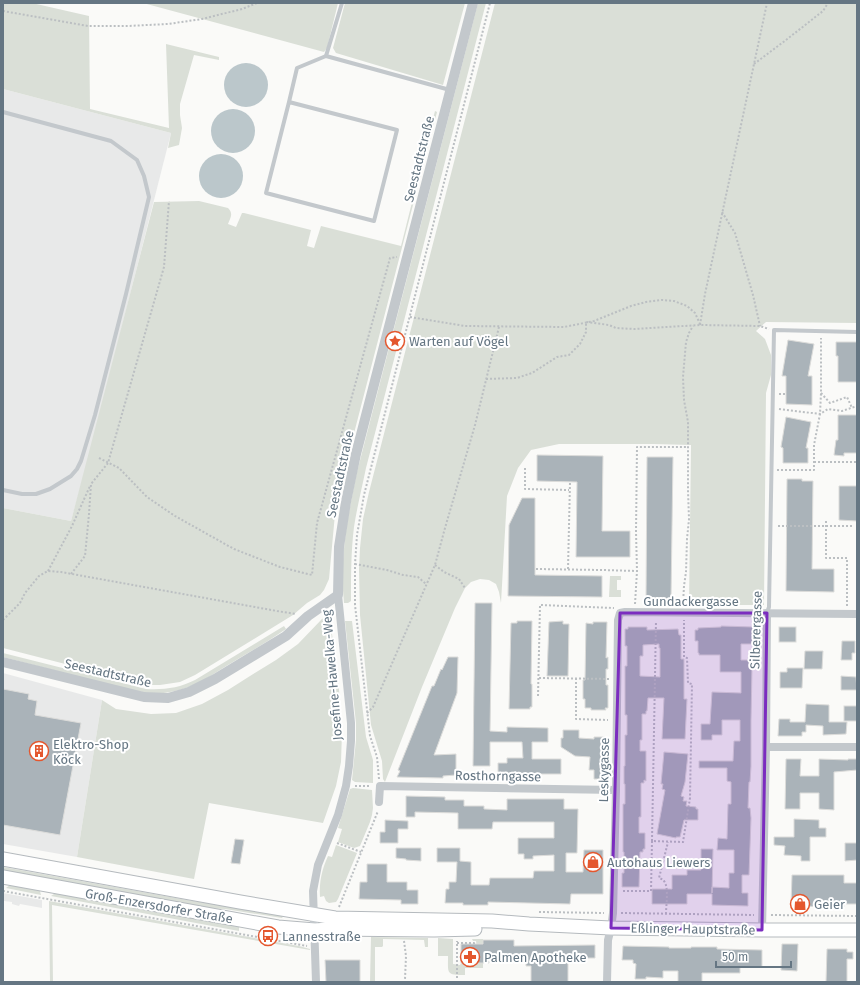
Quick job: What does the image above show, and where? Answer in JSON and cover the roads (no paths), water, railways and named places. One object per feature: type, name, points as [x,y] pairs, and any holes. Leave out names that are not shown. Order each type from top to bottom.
[{"type":"main road","name":"Groß-Enzersdorfer Straße","points":[[3,859],[314,914]]},
{"type":"main road","name":"Groß-Enzersdorfer Straße","points":[[3,877],[269,926],[315,930]]},
{"type":"main road","name":"Eßlinger Hauptstraße","points":[[314,914],[335,918],[492,921],[611,928],[857,930]]},
{"type":"main road","name":"Eßlinger Hauptstraße","points":[[315,930],[328,928],[434,930],[482,929],[529,924]]},
{"type":"street","name":"Seestadtstraße","points":[[3,662],[144,697],[168,698],[188,692],[215,679],[286,636],[308,616],[338,595],[339,547],[352,475],[473,3]]},
{"type":"street","name":"Josefine-Hawelka-Weg","points":[[314,914],[313,892],[318,865],[338,815],[346,786],[350,754],[351,723],[338,595]]},
{"type":"street","name":"Gundackergasse","points":[[617,611],[857,614]]},
{"type":"street","name":"Leskygasse","points":[[607,982],[608,940],[613,913],[616,790],[617,611]]},
{"type":"street","name":"Silberergasse","points":[[762,930],[767,613]]},
{"type":"street","points":[[766,746],[857,747]]},
{"type":"street","name":"Rosthorngasse","points":[[379,802],[380,786],[616,790]]},
{"type":"street","points":[[314,914],[316,982]]},
{"type":"lane","points":[[326,56],[342,3]]},
{"type":"lane","points":[[289,102],[397,130],[374,221],[266,193],[297,68],[326,56],[450,90]]},
{"type":"lane","points":[[3,112],[111,141],[137,160],[144,176],[149,197],[99,402],[81,461],[71,476],[50,489],[36,494],[22,494],[3,490]]},
{"type":"lane","name":"Silberergasse","points":[[767,613],[769,607],[774,330],[857,332]]},
{"type":"place","name":"Warten auf Vögel","points":[[395,341]]},
{"type":"place","name":"Elektro-Shop Köck","points":[[39,751]]},
{"type":"place","name":"Autohaus Liewers","points":[[593,862]]},
{"type":"place","name":"Geier","points":[[800,904]]},
{"type":"place","name":"Lannesstraße","points":[[268,936]]},
{"type":"place","name":"Palmen Apotheke","points":[[470,957]]}]
